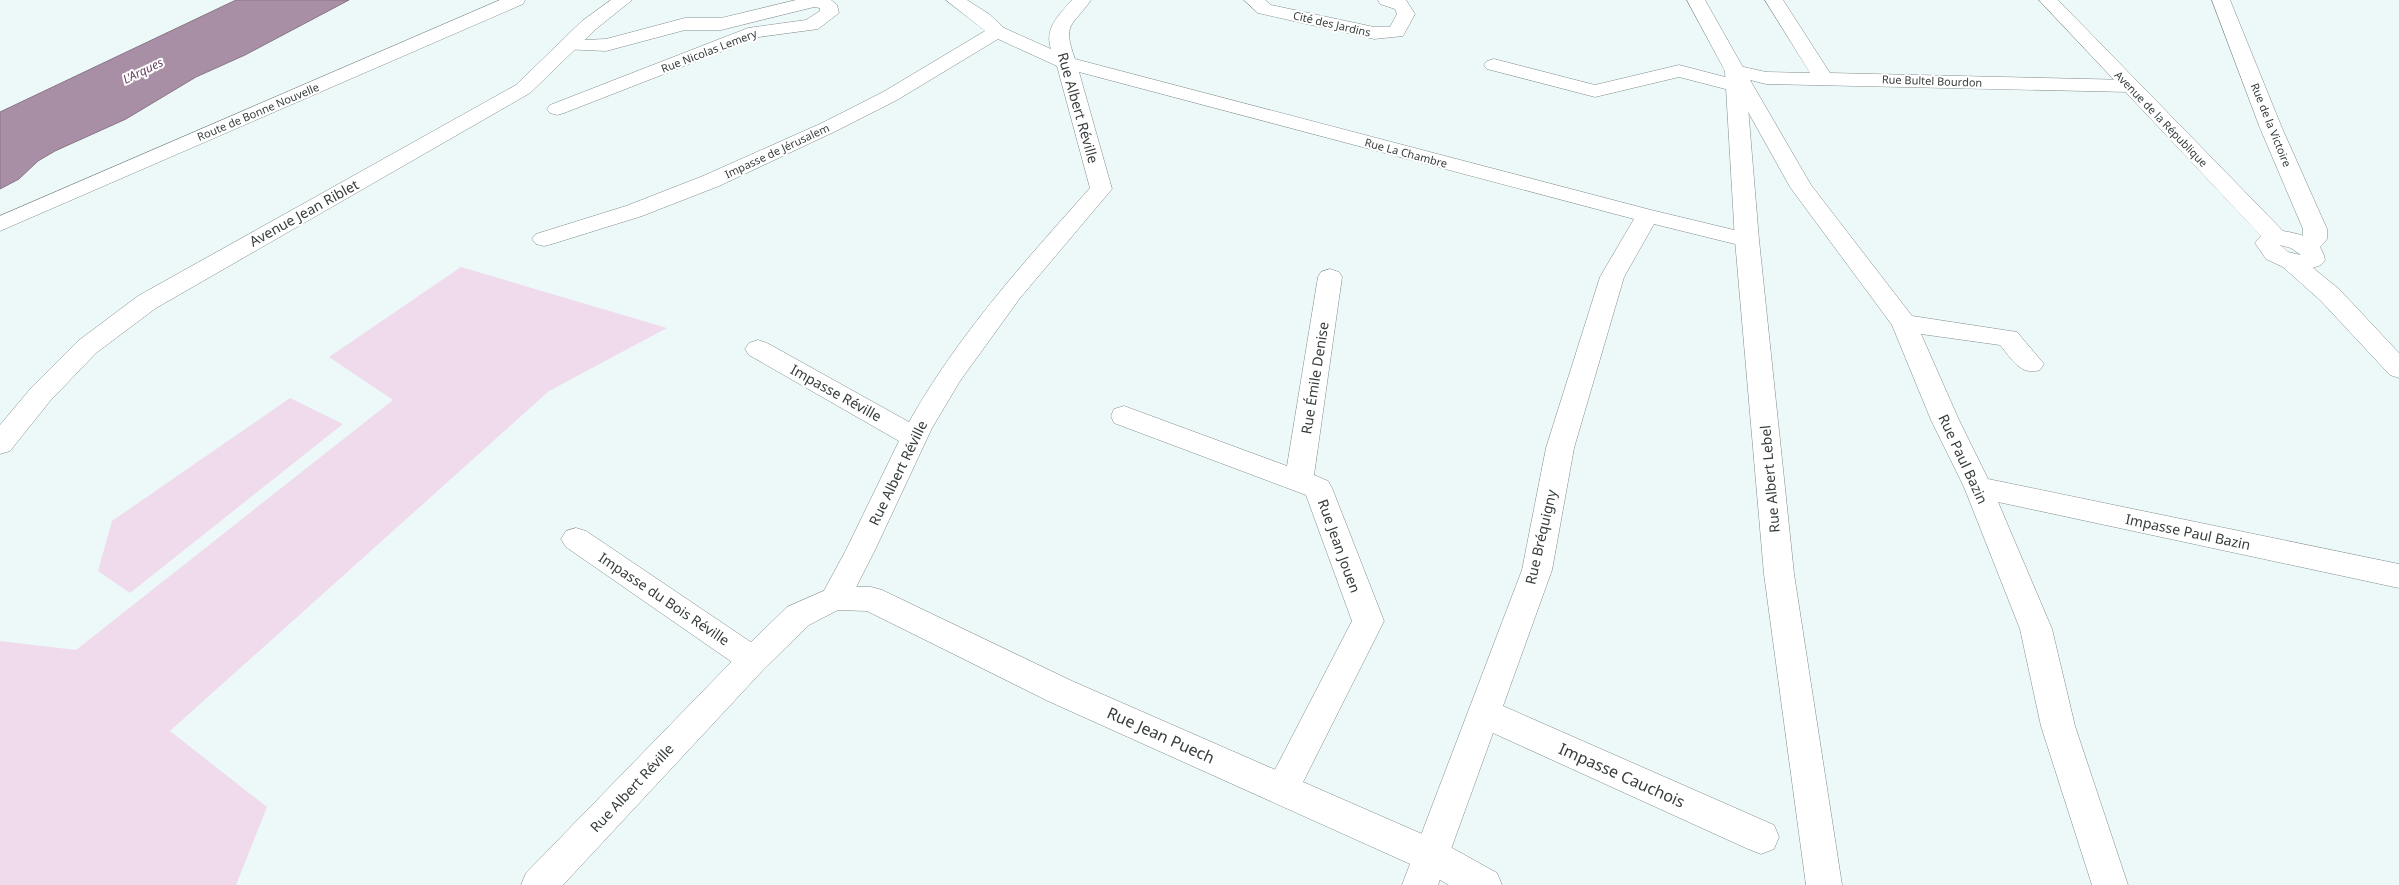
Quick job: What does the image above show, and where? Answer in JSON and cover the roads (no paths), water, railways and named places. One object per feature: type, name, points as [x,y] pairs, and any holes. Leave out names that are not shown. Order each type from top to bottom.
[{"type":"street","name":"Route de Bonne Nouvelle","points":[[0,224],[516,0]]},
{"type":"street","name":"Avenue Jean Riblet","points":[[0,444],[41,394],[87,347],[147,302],[523,89],[589,25],[623,0]]},
{"type":"street","points":[[685,24],[747,6],[750,0]]},
{"type":"street","name":"Rue La Chambre","points":[[955,0],[982,18],[997,32],[1066,63],[1647,216],[1747,240]]},
{"type":"street","name":"Rue Albert Réville","points":[[550,882],[753,660],[798,616],[835,598],[855,565],[914,437],[965,351],[989,319],[1101,189],[1058,40],[1061,25],[1082,0]]},
{"type":"street","name":"Cité des Jardins","points":[[1253,0],[1265,8],[1374,33],[1386,34],[1396,32],[1406,14],[1404,7],[1400,3],[1387,0]]},
{"type":"street","name":"Rue Paul Bazin","points":[[1696,0],[1735,79],[1801,187],[1904,323],[1945,420],[1978,487],[2036,629],[2058,726],[2110,885]]},
{"type":"street","points":[[1774,0],[1823,78]]},
{"type":"street","name":"Avenue de la République","points":[[2048,0],[2276,238],[2267,243],[2269,248],[2282,258],[2303,256]]},
{"type":"street","name":"Rue de la Victoire","points":[[2221,0],[2271,128],[2315,229],[2315,239],[2303,256]]},
{"type":"street","name":"Rue Nicolas Lemery","points":[[557,109],[755,32],[811,25],[830,13],[828,5],[817,1],[721,24],[685,24],[606,45],[569,44]]},
{"type":"street","name":"Impasse de Jérusalem","points":[[544,239],[634,212],[711,181],[890,96],[952,57],[997,32]]},
{"type":"street","name":"Rue Bultel Bourdon","points":[[1494,65],[1594,91],[1679,72],[1735,79],[1823,78],[2130,86]]},
{"type":"street","name":"Rue Albert Lebel","points":[[1735,79],[1747,240],[1779,574],[1824,885]]},
{"type":"street","name":"Rue Bréquigny","points":[[1426,870],[1536,570],[1560,448],[1612,277],[1647,216]]},
{"type":"street","points":[[2303,256],[2330,295],[2399,369]]},
{"type":"street","name":"Rue Émile Denise","points":[[1299,479],[1330,277]]},
{"type":"street","points":[[1904,323],[2008,338],[2031,364]]},
{"type":"street","name":"Impasse Réville","points":[[758,349],[914,437]]},
{"type":"street","name":"Rue Jean Jouen","points":[[1124,416],[1299,479],[1318,488],[1368,621],[1282,789]]},
{"type":"street","name":"Impasse Paul Bazin","points":[[1978,487],[2399,576]]},
{"type":"street","name":"Impasse du Bois Réville","points":[[576,539],[753,660]]},
{"type":"street","name":"Rue Jean Puech","points":[[835,598],[871,599],[1060,690],[1282,789],[1426,870],[1484,885]]},
{"type":"street","name":"Impasse Cauchois","points":[[1483,713],[1761,836]]},
{"type":"water","name":"L'Arques","points":[[236,0],[349,0],[245,55],[196,77],[126,119],[55,151],[38,161],[19,179],[0,189],[0,112]]}]
